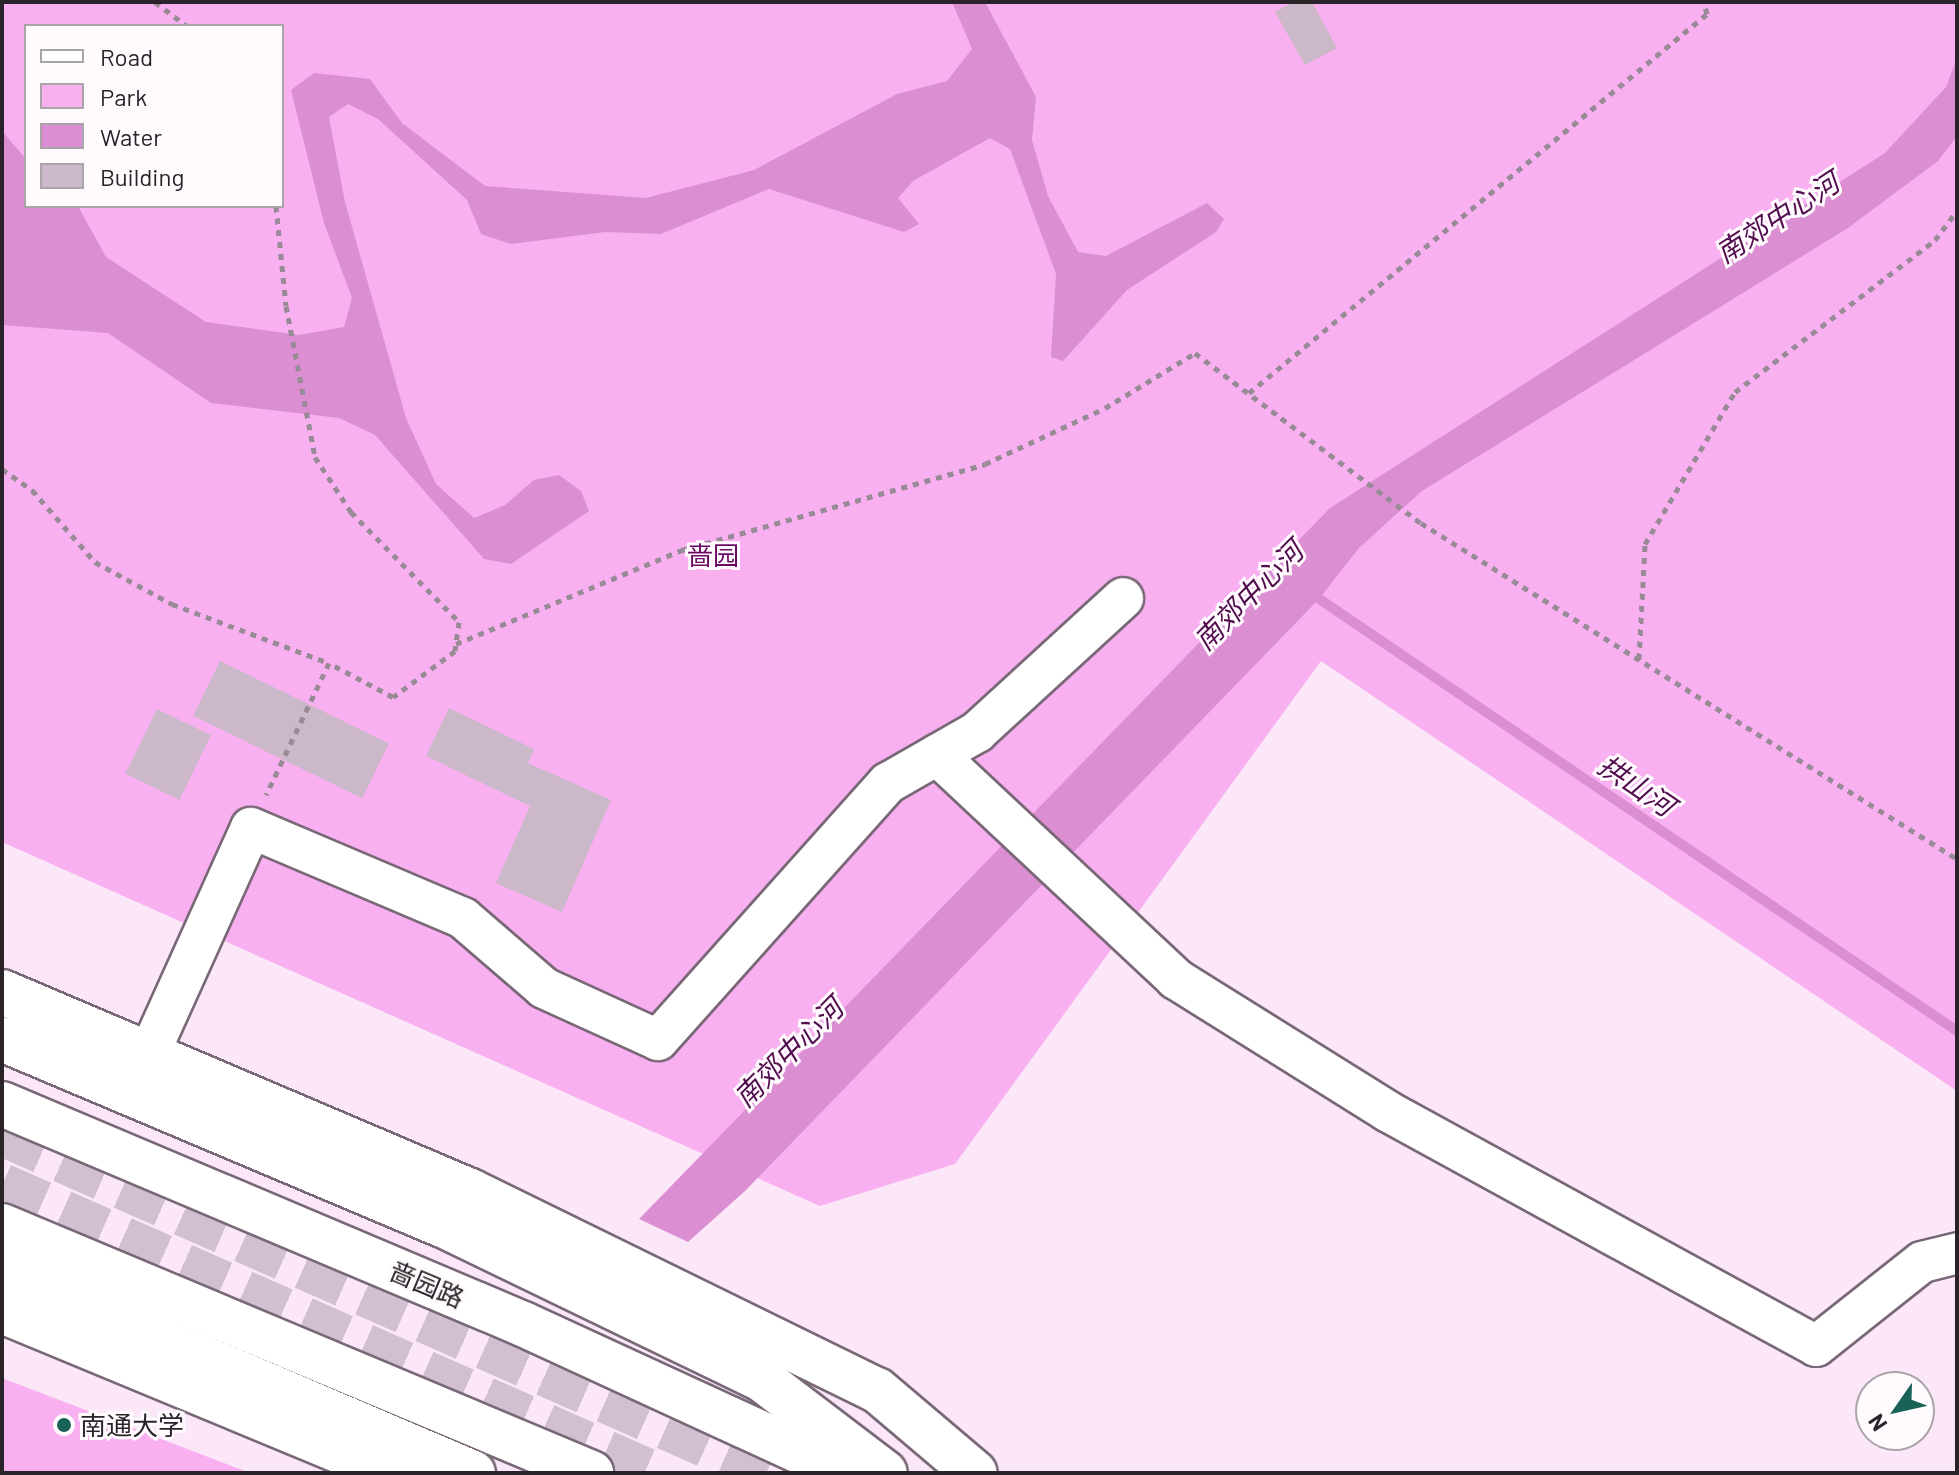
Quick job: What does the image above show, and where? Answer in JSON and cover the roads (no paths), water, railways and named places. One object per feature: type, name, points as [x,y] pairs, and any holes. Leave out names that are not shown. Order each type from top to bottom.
[{"type":"main road","points":[[2,992],[470,1191],[877,1390],[975,1473]]},
{"type":"main road","points":[[2,1039],[441,1224],[763,1380],[885,1473]]},
{"type":"main road","name":"啬园路","points":[[2,1104],[523,1324],[847,1473]]},
{"type":"main road","points":[[2,1226],[591,1473]]},
{"type":"main road","points":[[2,1272],[473,1473]]},
{"type":"main road","points":[[2,1311],[393,1473]]},
{"type":"street","points":[[148,1056],[251,828],[463,918],[544,988],[658,1040],[888,783],[977,732],[1123,598]]},
{"type":"street","points":[[937,755],[1084,897],[1176,979],[1387,1111],[1816,1346],[1922,1262],[1957,1253]]},
{"type":"water","points":[[952,2],[985,2],[1036,97],[1032,140],[1048,196],[1078,252],[1106,256],[1207,203],[1224,219],[1216,232],[1127,290],[1063,361],[1051,357],[1056,274],[1010,149],[990,138],[913,181],[898,198],[919,224],[904,232],[769,189],[661,234],[605,232],[511,244],[481,234],[467,200],[378,119],[348,104],[329,117],[345,202],[406,418],[436,484],[474,518],[505,505],[534,480],[559,475],[581,491],[589,511],[511,564],[484,559],[375,435],[339,418],[211,403],[108,333],[2,325],[2,131],[24,157],[24,208],[79,208],[106,257],[206,322],[299,335],[344,327],[352,298],[324,223],[291,90],[314,73],[370,79],[402,123],[485,186],[646,198],[754,170],[897,94],[947,81],[972,49]]},
{"type":"water","name":"南郊中心河","points":[[1957,58],[1957,136],[1938,161],[1848,228],[1422,491],[1359,548],[1319,599],[745,1191],[688,1242],[639,1219],[1330,508],[1885,153],[1946,87]]},
{"type":"waterway","name":"拱山河","points":[[1309,592],[1957,1031]]},
{"type":"tunnel","points":[[2,1134],[768,1473]]},
{"type":"tunnel","points":[[2,1185],[653,1473]]},
{"type":"place","name":"南通大学","points":[[64,1425]]},
{"type":"park label","name":"啬园","points":[[713,555]]}]
